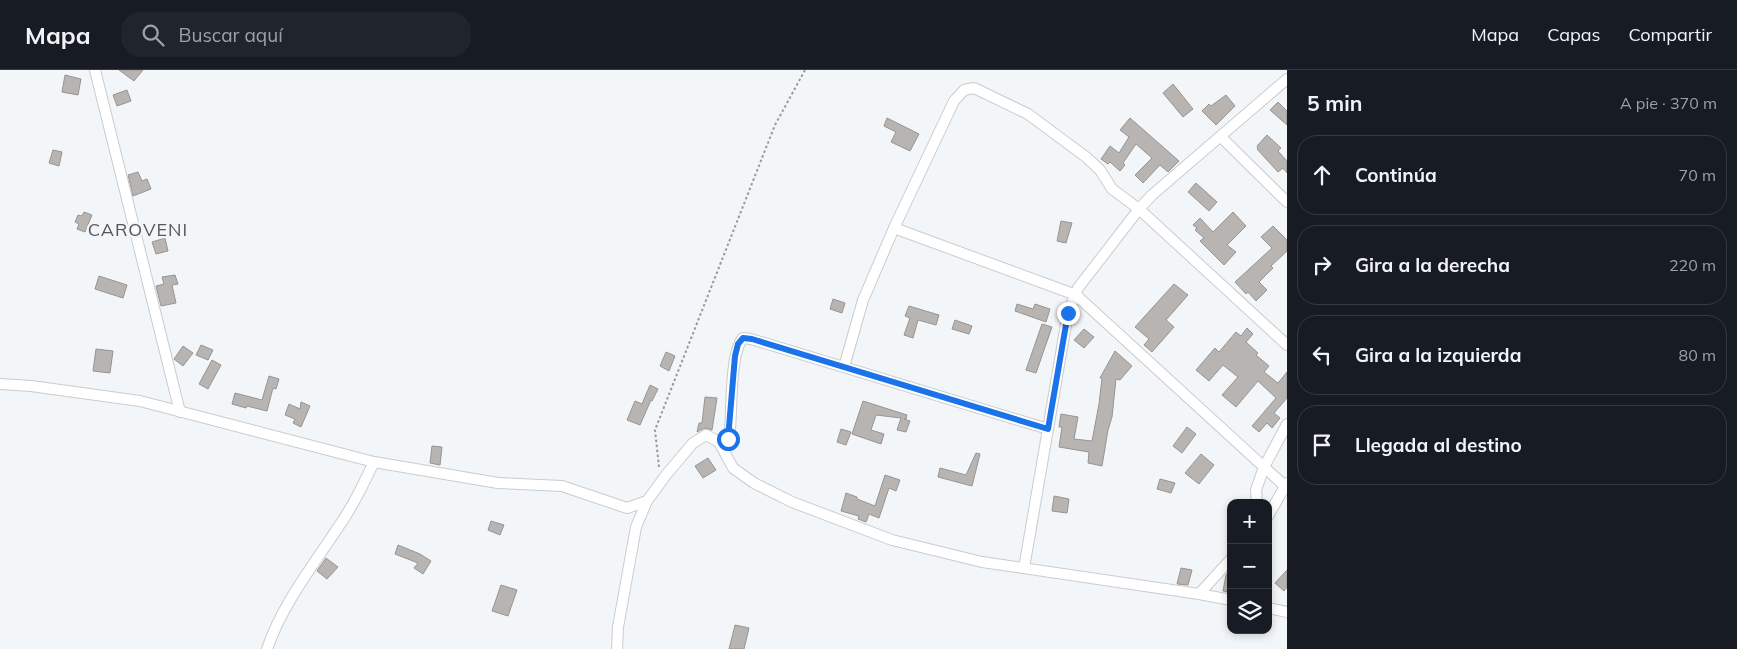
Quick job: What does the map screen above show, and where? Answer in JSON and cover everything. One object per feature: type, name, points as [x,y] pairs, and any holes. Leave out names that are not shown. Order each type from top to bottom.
[{"type":"street","points":[[95,70],[180,412]]},
{"type":"street","points":[[1024,568],[1068,313],[1078,288],[1152,195],[1287,79]]},
{"type":"street","points":[[844,367],[863,300],[894,228],[954,101],[964,90],[974,88],[1028,114],[1086,157],[1100,170],[1112,189],[1139,209],[1287,345]]},
{"type":"street","points":[[1221,137],[1287,202]]},
{"type":"street","points":[[894,228],[1076,295],[1286,486],[1272,509]]},
{"type":"street","points":[[721,446],[728,439],[735,356],[738,344],[743,338],[752,339],[1048,429]]},
{"type":"street","points":[[0,384],[31,386],[140,401],[374,462],[498,483],[562,486],[627,508],[648,501]]},
{"type":"street","points":[[1257,499],[1256,490],[1264,467],[1287,424]]},
{"type":"street","points":[[617,649],[618,627],[636,527],[648,501],[661,482],[693,443],[706,435],[719,442],[733,468],[754,483],[792,502],[892,540],[982,562],[1227,599]]},
{"type":"street","points":[[267,649],[272,635],[300,583],[348,513],[374,462]]},
{"type":"street","points":[[1199,594],[1227,563]]},
{"type":"street","points":[[1272,609],[1287,612]]},
{"type":"path","points":[[661,482],[655,430],[775,125],[806,70]]},
{"type":"building","points":[[119,70],[143,70],[134,81]]},
{"type":"building","points":[[65,75],[81,79],[78,95],[62,92]]},
{"type":"building","points":[[1173,84],[1193,109],[1183,117],[1163,93]]},
{"type":"building","points":[[127,90],[131,101],[117,106],[113,95]]},
{"type":"building","points":[[1226,95],[1235,106],[1216,125],[1202,111],[1209,104],[1211,106]]},
{"type":"building","points":[[1278,102],[1287,111],[1287,125],[1270,110]]},
{"type":"building","points":[[887,118],[919,134],[910,151],[891,142],[896,132],[884,126]]},
{"type":"building","points":[[1130,118],[1179,161],[1168,172],[1160,165],[1143,183],[1135,175],[1152,158],[1136,144],[1120,171],[1110,162],[1108,164],[1101,159],[1110,146],[1119,153],[1129,137],[1120,130]]},
{"type":"building","points":[[1267,135],[1281,148],[1278,151],[1287,161],[1287,173],[1283,168],[1278,172],[1257,149],[1257,146]]},
{"type":"building","points":[[53,150],[62,152],[59,166],[49,163]]},
{"type":"building","points":[[138,172],[142,181],[147,179],[151,189],[133,196],[128,175]]},
{"type":"building","points":[[1196,183],[1217,202],[1209,211],[1188,192]]},
{"type":"building","points":[[84,212],[92,215],[85,232],[77,229],[79,224],[75,222],[78,215],[82,216]]},
{"type":"building","points":[[1233,212],[1246,226],[1227,245],[1236,252],[1224,265],[1200,241],[1204,238],[1195,230],[1197,228],[1193,225],[1200,218],[1213,232]]},
{"type":"building","points":[[1061,221],[1072,223],[1066,243],[1057,241]]},
{"type":"building","points":[[1273,226],[1287,240],[1287,251],[1271,266],[1273,268],[1259,282],[1267,290],[1256,301],[1248,292],[1246,294],[1235,282],[1272,248],[1261,237]]},
{"type":"building","points":[[165,238],[168,251],[156,254],[152,242]]},
{"type":"building","points":[[175,275],[178,284],[172,285],[176,303],[161,306],[156,286],[164,284],[162,277]]},
{"type":"building","points":[[99,276],[127,285],[123,298],[95,289]]},
{"type":"building","points":[[1174,284],[1188,295],[1166,320],[1174,327],[1152,352],[1144,345],[1149,339],[1135,327]]},
{"type":"building","points":[[833,299],[845,303],[842,313],[830,309]]},
{"type":"building","points":[[1017,304],[1033,309],[1035,304],[1050,309],[1046,322],[1015,311]]},
{"type":"building","points":[[909,306],[939,315],[936,325],[918,320],[913,338],[904,335],[910,318],[905,316]]},
{"type":"building","points":[[955,320],[972,326],[969,334],[952,329]]},
{"type":"building","points":[[1042,324],[1052,327],[1036,373],[1026,370]]},
{"type":"building","points":[[1247,328],[1253,334],[1246,342],[1258,353],[1256,355],[1269,366],[1264,372],[1278,383],[1287,372],[1287,398],[1274,413],[1280,418],[1272,428],[1267,423],[1259,432],[1252,426],[1276,398],[1258,381],[1236,407],[1222,395],[1238,377],[1223,365],[1209,381],[1196,370],[1215,348],[1219,352],[1236,332],[1241,336]]},
{"type":"building","points":[[1084,329],[1094,337],[1084,348],[1074,340]]},
{"type":"building","points":[[201,345],[213,350],[208,360],[196,355]]},
{"type":"building","points":[[183,346],[193,353],[183,366],[174,359]]},
{"type":"building","points":[[96,349],[113,351],[110,373],[93,371]]},
{"type":"building","points":[[1115,351],[1132,366],[1120,380],[1116,379],[1112,417],[1102,466],[1088,463],[1089,452],[1059,447],[1062,427],[1059,427],[1061,414],[1078,417],[1074,439],[1092,441],[1099,404],[1102,378],[1100,378]]},
{"type":"building","points":[[666,352],[675,356],[669,371],[660,366]]},
{"type":"building","points":[[212,360],[221,365],[208,389],[199,384]]},
{"type":"building","points":[[269,376],[279,379],[276,389],[273,388],[267,411],[232,404],[235,393],[262,400]]},
{"type":"building","points":[[650,385],[658,389],[640,425],[627,420],[635,401],[642,404]]},
{"type":"building","points":[[705,397],[717,398],[712,430],[705,428],[697,432],[699,423],[702,423]]},
{"type":"building","points":[[863,401],[907,415],[906,419],[904,419],[910,421],[906,432],[897,430],[901,418],[876,415],[871,430],[884,434],[881,444],[852,434]]},
{"type":"building","points":[[301,402],[310,406],[301,427],[293,423],[295,419],[285,415],[289,404],[300,409]]},
{"type":"building","points":[[1187,427],[1196,434],[1182,453],[1173,446]]},
{"type":"building","points":[[841,429],[851,432],[846,445],[837,442]]},
{"type":"building","points":[[432,446],[442,447],[440,465],[430,463]]},
{"type":"building","points":[[976,453],[980,454],[972,486],[938,477],[940,468],[966,475]]},
{"type":"building","points":[[1201,454],[1214,465],[1199,484],[1185,473]]},
{"type":"building","points":[[708,458],[716,470],[703,478],[695,466]]},
{"type":"building","points":[[885,475],[900,480],[896,491],[889,488],[879,518],[869,514],[866,522],[858,519],[859,516],[841,511],[846,493],[875,506]]},
{"type":"building","points":[[1160,479],[1175,483],[1171,493],[1157,489]]},
{"type":"building","points":[[1054,496],[1069,499],[1067,513],[1052,511]]},
{"type":"building","points":[[491,521],[504,525],[500,535],[488,530]]},
{"type":"building","points":[[398,545],[431,561],[423,574],[414,568],[418,563],[395,554]]},
{"type":"building","points":[[326,558],[338,567],[327,579],[317,571]]},
{"type":"building","points":[[1181,568],[1192,570],[1188,585],[1177,584]]},
{"type":"building","points":[[1287,570],[1287,587],[1284,591],[1275,583]]},
{"type":"building","points":[[1227,574],[1227,592],[1223,591]]},
{"type":"building","points":[[501,585],[517,590],[508,616],[492,611]]},
{"type":"building","points":[[735,625],[749,628],[744,649],[729,649]]},
{"type":"district","name":"CAROVENI","points":[[138,229]]},
{"type":"route","points":[[728,439],[735,356],[738,344],[743,338],[752,339],[1048,429],[1068,313]]}]
